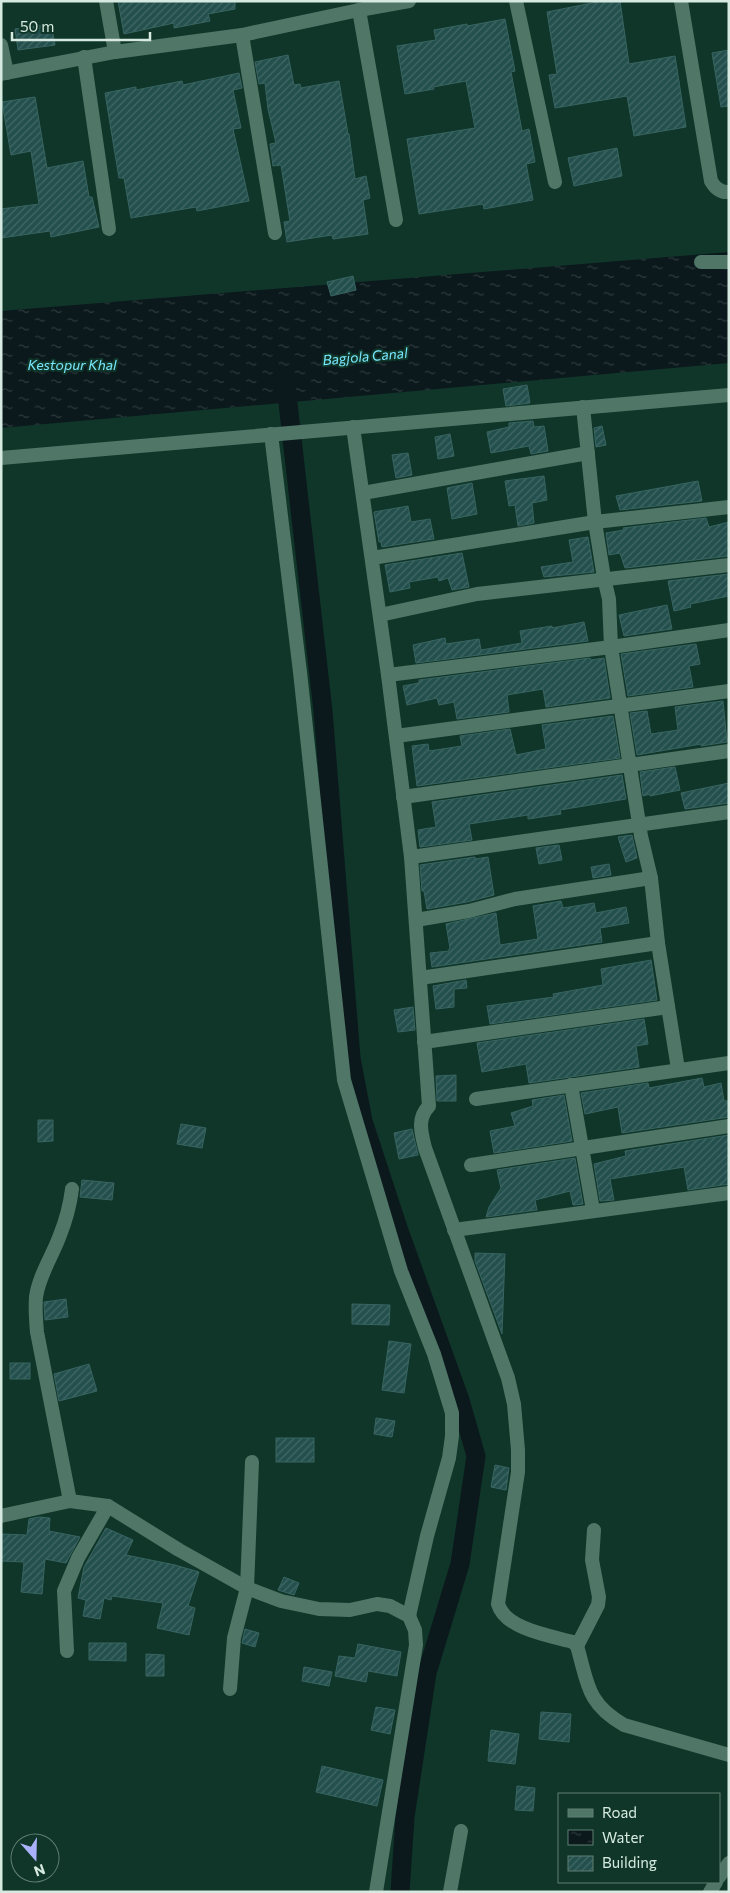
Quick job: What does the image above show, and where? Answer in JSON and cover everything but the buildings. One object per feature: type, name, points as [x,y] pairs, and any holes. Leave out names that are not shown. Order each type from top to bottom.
[{"type":"street","points":[[106,1],[115,52]]},
{"type":"street","points":[[1,45],[4,73],[84,57],[242,34],[358,5],[409,1]]},
{"type":"street","points":[[516,1],[554,182]]},
{"type":"street","points":[[681,1],[711,181],[715,188],[724,193],[729,192]]},
{"type":"street","points":[[358,5],[396,220]]},
{"type":"street","points":[[242,34],[275,233]]},
{"type":"street","points":[[84,57],[109,229]]},
{"type":"street","points":[[701,262],[729,262]]},
{"type":"street","points":[[1,458],[729,395]]},
{"type":"street","points":[[582,407],[595,522],[609,598],[611,647],[639,824],[651,878],[658,943],[678,1070]]},
{"type":"street","points":[[353,427],[388,675],[410,857],[430,1106],[423,1112],[421,1129],[425,1148],[508,1378],[517,1426],[518,1472],[498,1604],[500,1612],[508,1619],[529,1629],[573,1642],[593,1698],[598,1707],[609,1716],[624,1724],[729,1755]]},
{"type":"street","points":[[278,433],[301,681],[344,1080],[400,1271],[434,1354],[452,1413],[452,1436],[449,1458],[427,1536],[409,1616],[415,1630],[416,1645],[376,1892]]},
{"type":"street","points":[[362,493],[588,453]]},
{"type":"street","points":[[372,558],[595,522],[729,507]]},
{"type":"street","points":[[380,615],[477,594],[729,565]]},
{"type":"street","points":[[388,675],[729,630]]},
{"type":"street","points":[[396,736],[729,691]]},
{"type":"street","points":[[403,797],[729,751]]},
{"type":"street","points":[[410,857],[729,812]]},
{"type":"street","points":[[416,920],[469,911],[515,899],[651,878]]},
{"type":"street","points":[[420,978],[658,943]]},
{"type":"street","points":[[424,1042],[668,1007]]},
{"type":"street","points":[[476,1099],[729,1063]]},
{"type":"street","points":[[571,1085],[593,1210]]},
{"type":"street","points":[[471,1164],[729,1126]]},
{"type":"street","points":[[70,1501],[35,1314],[36,1296],[69,1210],[72,1189]]},
{"type":"street","points":[[454,1230],[729,1193]]},
{"type":"street","points":[[230,1689],[234,1638],[247,1588],[252,1462]]},
{"type":"street","points":[[1,1516],[70,1501],[108,1506],[179,1550],[247,1588],[281,1601],[319,1609],[350,1610],[377,1604],[390,1606],[409,1616]]},
{"type":"street","points":[[67,1651],[64,1591],[78,1558],[108,1506]]},
{"type":"street","points":[[576,1646],[598,1605],[599,1597],[593,1573],[594,1530]]},
{"type":"street","points":[[450,1892],[461,1831]]},
{"type":"street","points":[[720,1876],[729,1863]]},
{"type":"water","name":"Kestopur Khal","points":[[729,252],[729,363],[1,428],[1,311]]},
{"type":"waterway","points":[[285,377],[323,711],[351,1058],[363,1121],[398,1228],[460,1400],[476,1456],[460,1564],[427,1673],[405,1817],[400,1892]]},
{"type":"water label","name":"Bagjola Canal","points":[[365,356]]}]
